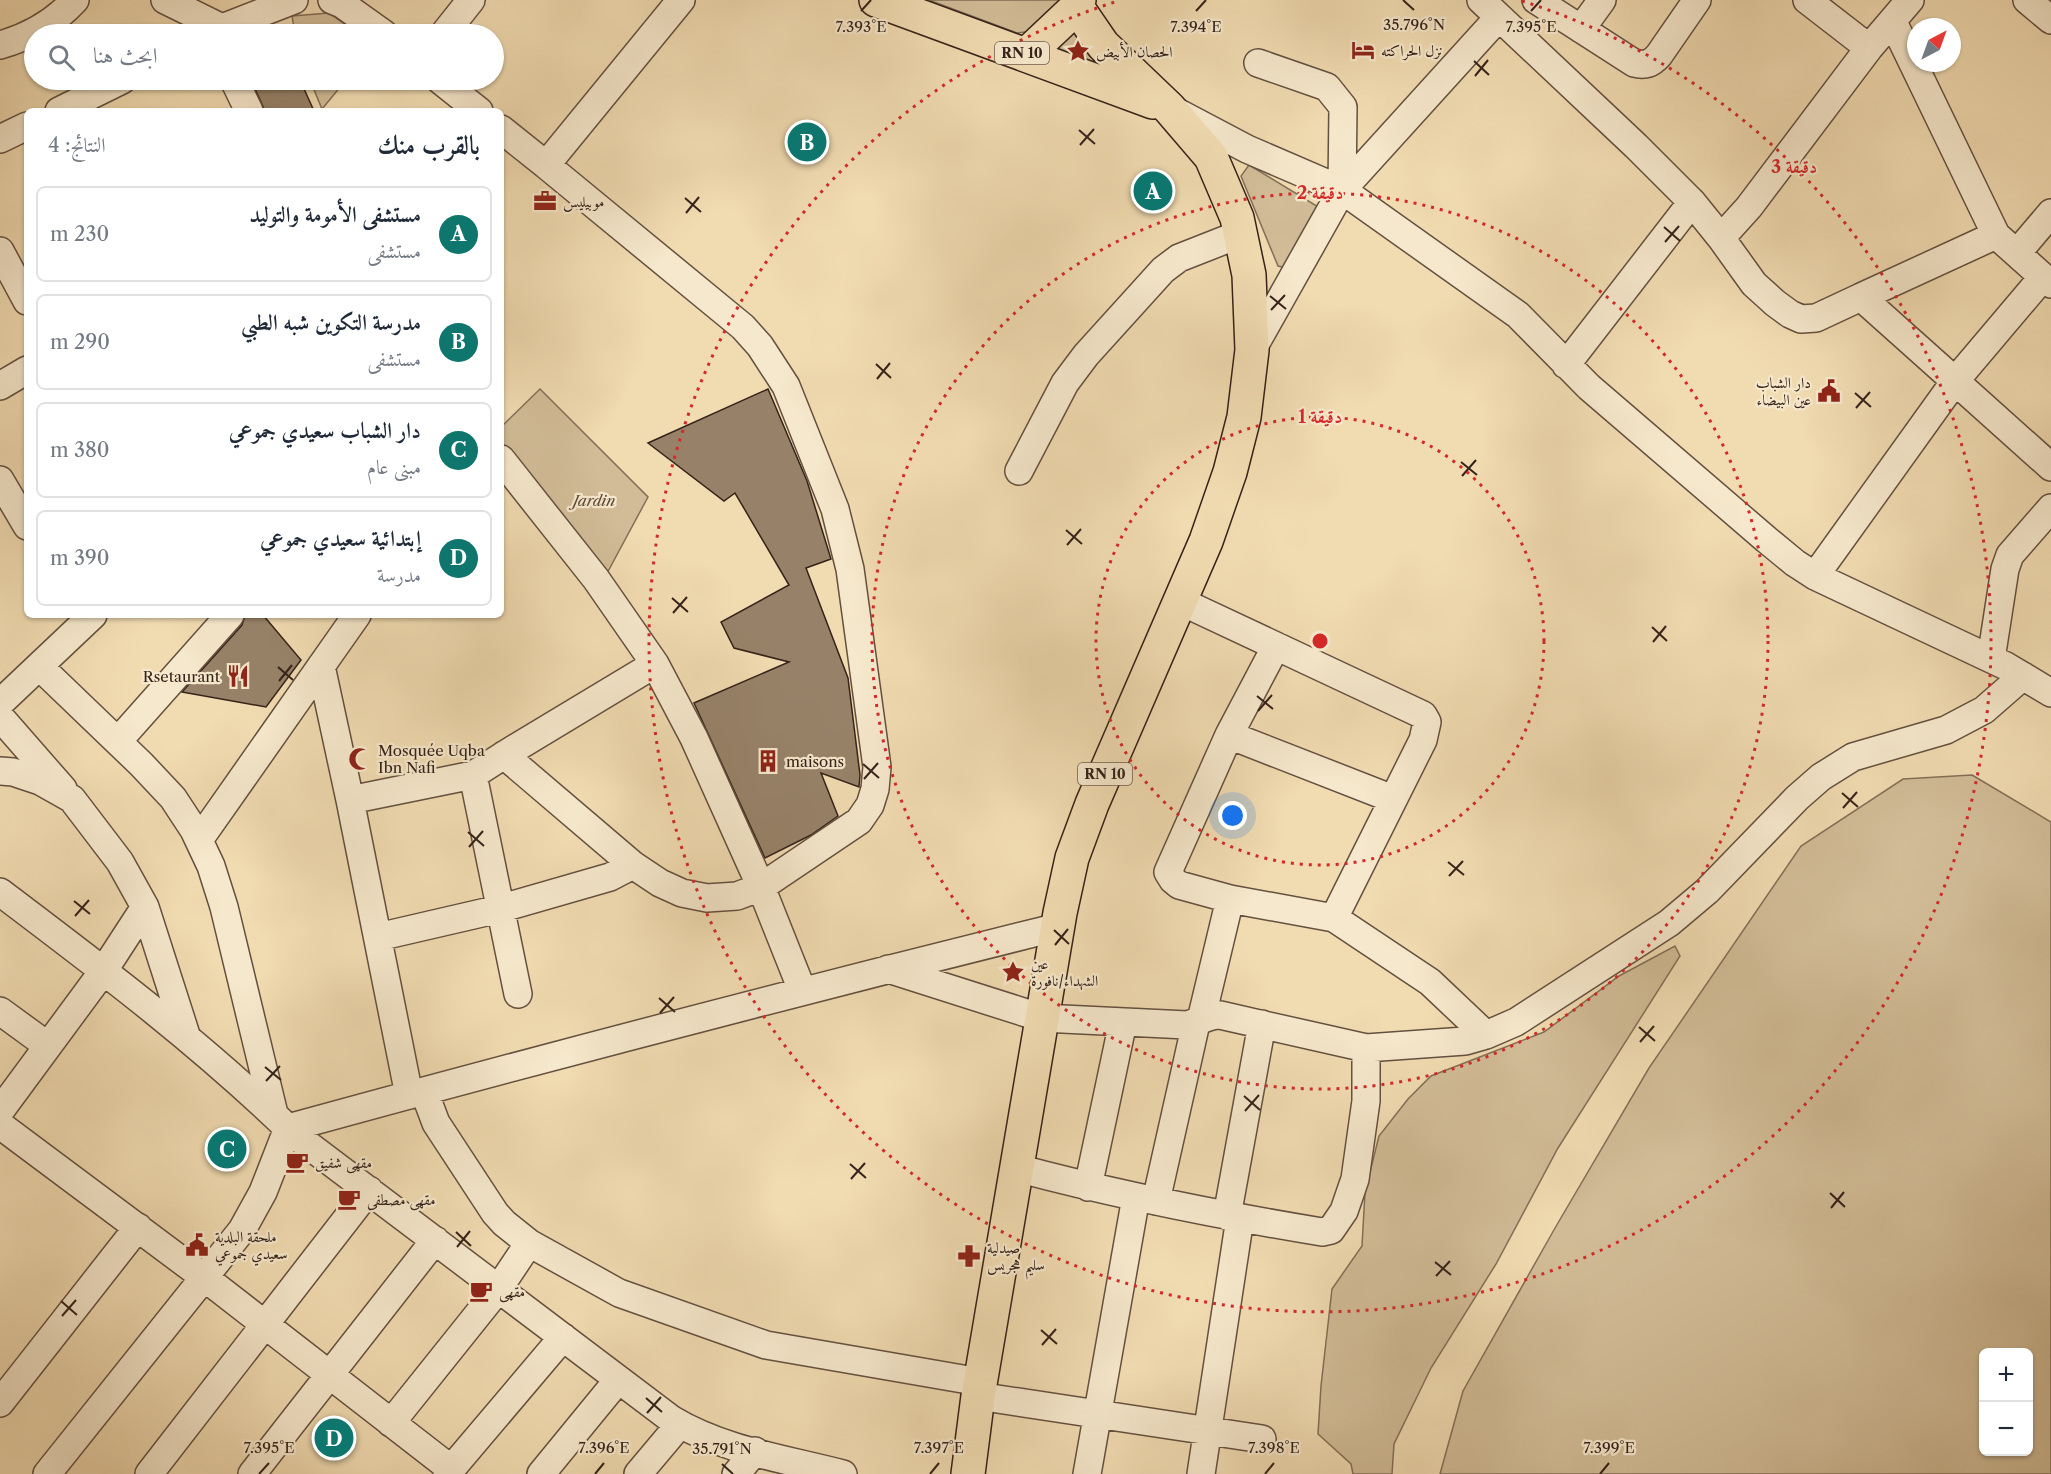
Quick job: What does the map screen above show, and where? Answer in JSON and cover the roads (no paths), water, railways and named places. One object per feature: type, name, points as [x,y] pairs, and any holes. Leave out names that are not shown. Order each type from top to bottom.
[{"type":"main road","name":"RN 10","points":[[876,0],[1169,108]]},
{"type":"main road","name":"RN 10","points":[[968,1474],[979,1389],[1042,1018],[1072,858],[1092,804],[1206,541],[1230,472],[1244,417],[1252,350],[1249,275],[1232,203],[1211,157],[1169,108],[1103,45],[1078,3],[1026,55]]},
{"type":"street","points":[[46,24],[62,14],[75,0]]},
{"type":"street","points":[[165,0],[204,24]]},
{"type":"street","points":[[230,24],[268,6],[294,0]]},
{"type":"street","points":[[332,0],[342,4],[370,24]]},
{"type":"street","points":[[452,24],[471,0]]},
{"type":"street","points":[[546,165],[681,0]]},
{"type":"street","points":[[1536,0],[1634,63],[1644,65],[1659,55],[1697,0]]},
{"type":"street","points":[[1581,29],[1602,0]]},
{"type":"street","points":[[1807,0],[1869,48]]},
{"type":"street","points":[[1721,238],[1749,207],[1902,7],[1996,235],[2047,280],[1955,381],[1815,576]]},
{"type":"street","points":[[1252,350],[1342,190],[1490,8],[1692,202],[1754,284],[1775,303],[1801,319],[1816,318],[1996,235]]},
{"type":"street","points":[[0,45],[24,38]]},
{"type":"street","points":[[1258,63],[1328,87],[1343,107],[1342,190]]},
{"type":"street","points":[[86,105],[108,90]]},
{"type":"street","points":[[239,90],[248,108]]},
{"type":"street","points":[[453,90],[475,108]]},
{"type":"street","points":[[1169,108],[1247,149],[1342,190],[1518,315],[1588,387],[1795,563],[1815,576],[1991,659],[2051,693]]},
{"type":"street","points":[[0,139],[24,127]]},
{"type":"street","points":[[504,131],[743,327],[760,346],[786,386],[834,509],[850,569],[877,767],[875,789],[870,805],[859,821],[761,887],[737,896],[707,898],[682,893],[660,883],[633,865],[504,755]]},
{"type":"street","points":[[1566,365],[1692,202]]},
{"type":"street","points":[[2017,254],[2051,213]]},
{"type":"street","points":[[1019,471],[1065,383],[1086,355],[1163,270],[1179,258],[1240,234]]},
{"type":"street","points":[[0,251],[24,295]]},
{"type":"street","points":[[1861,297],[2051,467]]},
{"type":"street","points":[[0,386],[24,372]]},
{"type":"street","points":[[504,463],[596,579],[655,664],[694,738],[761,887],[802,990]]},
{"type":"street","points":[[0,480],[24,521]]},
{"type":"street","points":[[1991,659],[2005,569],[2010,555],[2051,508]]},
{"type":"street","points":[[1180,601],[1423,715],[1427,722],[1423,740],[1334,918]]},
{"type":"street","points":[[0,704],[40,667],[86,618]]},
{"type":"street","points":[[118,741],[227,618]]},
{"type":"street","points":[[198,840],[355,618]]},
{"type":"street","points":[[1276,646],[1229,735],[1168,872],[1179,885],[1230,899],[1334,918],[1431,982],[1486,1035]]},
{"type":"street","points":[[350,800],[473,775],[655,664]]},
{"type":"street","points":[[321,666],[378,937],[416,1093],[495,1213],[504,1223],[530,1243],[619,1293],[766,1346],[1097,1414],[1262,1439]]},
{"type":"street","points":[[40,667],[118,741],[173,798],[198,840],[211,866],[224,907],[281,1121],[263,1192],[242,1230],[53,1472]]},
{"type":"street","points":[[888,969],[1042,1018],[1187,1025],[1199,1022],[1210,1015],[1220,1015],[1366,1048],[1465,1041],[1516,1022],[1669,923],[1707,891],[1797,798],[1821,777],[1853,757],[1946,730],[1984,710],[2004,695],[2023,676]]},
{"type":"street","points":[[0,717],[72,799],[120,862],[145,907],[187,1038]]},
{"type":"street","points":[[1229,735],[1393,799]]},
{"type":"street","points":[[0,771],[13,772],[40,781],[72,799]]},
{"type":"street","points":[[473,775],[518,994]]},
{"type":"street","points":[[378,937],[499,909],[610,877],[633,865]]},
{"type":"street","points":[[0,892],[104,970],[243,1084],[281,1121],[369,1190],[680,1425],[695,1433],[840,1474]]},
{"type":"street","points":[[1088,1474],[1097,1414],[1146,1199],[1199,1022],[1230,899]]},
{"type":"street","points":[[0,1111],[104,970],[145,907]]},
{"type":"street","points":[[281,1121],[416,1093],[802,990],[1058,927]]},
{"type":"street","points":[[0,1011],[48,1046]]},
{"type":"street","points":[[1088,1187],[1123,1022]]},
{"type":"street","points":[[1202,1474],[1234,1217],[1262,1024]]},
{"type":"street","points":[[1017,1168],[1088,1187],[1234,1217],[1322,1232],[1331,1230],[1344,1211],[1354,1179],[1366,1101],[1366,1048]]},
{"type":"street","points":[[0,1125],[265,1324],[391,1423],[449,1472],[562,1337]]},
{"type":"street","points":[[149,1474],[369,1190]]},
{"type":"street","points":[[0,1403],[138,1227]]},
{"type":"street","points":[[252,1474],[435,1240]]},
{"type":"street","points":[[391,1423],[499,1288],[530,1243]]},
{"type":"street","points":[[541,1474],[618,1380]]},
{"type":"street","points":[[638,1474],[680,1425]]},
{"type":"street","points":[[736,1474],[755,1451]]},
{"type":"place","name":"نزل الحراكته","points":[[1363,50]]},
{"type":"place","name":"الحصان الأبيض","points":[[1078,51]]},
{"type":"place","name":"مدرسة التكوين شبه الطبي","points":[[807,142]]},
{"type":"place","name":"مستشفى الأمومة والتوليد","points":[[1153,191]]},
{"type":"place","name":"موبيليس","points":[[545,201]]},
{"type":"place","name":"دار الشباب عين البيضاء","points":[[1829,391]]},
{"type":"place","name":"Rsetaurant","points":[[238,676]]},
{"type":"place","name":"Mosquée Uqba Ibn Nafi","points":[[360,759]]},
{"type":"place","name":"maisons","points":[[768,761]]},
{"type":"place","name":"عين الشهداء/نافورة","points":[[1013,972]]},
{"type":"place","name":"دار الشباب سعيدي جموعي","points":[[227,1149]]},
{"type":"place","name":"مقهى شفيق","points":[[297,1162]]},
{"type":"place","name":"مقهى مصطفى","points":[[349,1199]]},
{"type":"place","name":"ملحقة البلدية سعيدي جموعي","points":[[197,1245]]},
{"type":"place","name":"صيدلية سليم هجريس","points":[[969,1256]]},
{"type":"place","name":"مقهى","points":[[481,1291]]},
{"type":"place","name":"إبتدائية سعيدي جموعي","points":[[334,1438]]},
{"type":"park label","name":"Jardin","points":[[594,500]]}]
